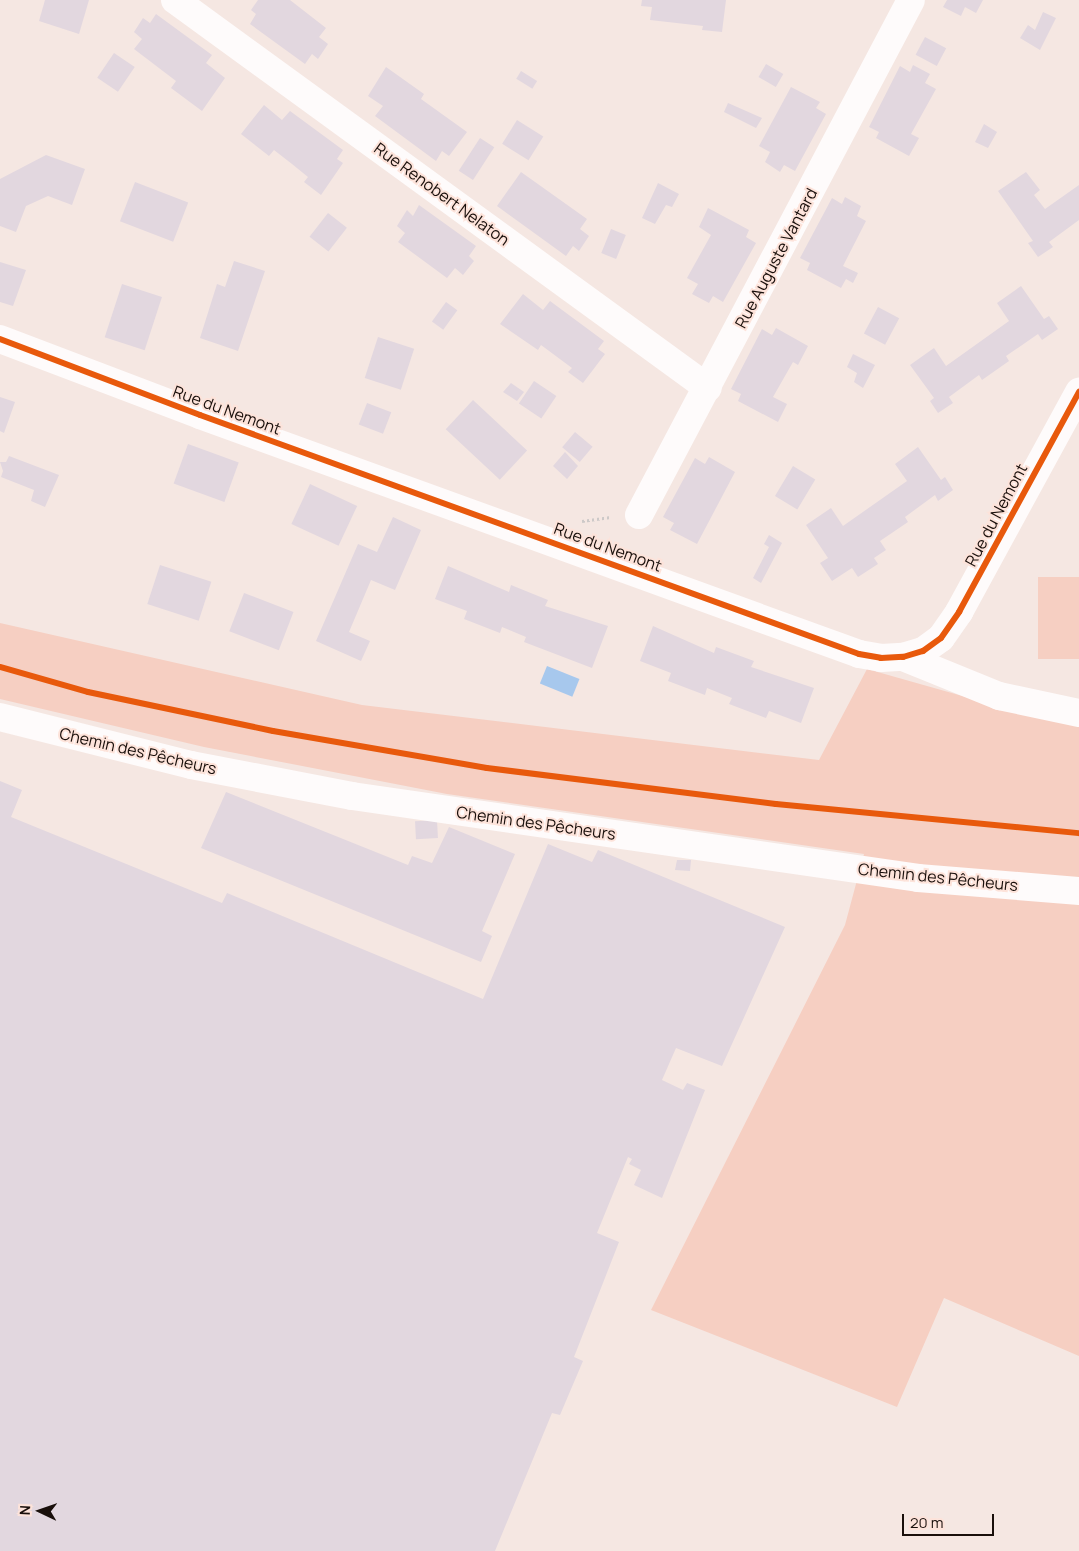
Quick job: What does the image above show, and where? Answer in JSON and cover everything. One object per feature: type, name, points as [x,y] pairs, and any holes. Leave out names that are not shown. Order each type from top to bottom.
[{"type":"street","name":"Rue Renobert Nelaton","points":[[175,0],[708,388]]},
{"type":"street","name":"Rue Auguste Vantard","points":[[638,515],[708,388],[911,0]]},
{"type":"street","name":"Rue du Nemont","points":[[0,339],[200,415],[859,654],[903,657],[923,652],[941,638],[959,612],[1079,392]]},
{"type":"street","points":[[903,657],[999,696],[1079,713]]},
{"type":"street","name":"Chemin des Pêcheurs","points":[[0,717],[191,765],[352,796],[918,878],[1079,891]]},
{"type":"shaded area","points":[[1038,577],[1079,577],[1079,659],[1038,659]]},
{"type":"shaded area","points":[[0,623],[362,705],[819,760],[867,669],[1037,717],[1079,725],[1079,1356],[944,1298],[897,1407],[651,1310],[845,925],[864,854],[447,794],[204,747],[0,699]]},
{"type":"water","points":[[547,666],[579,679],[572,697],[540,684]]},
{"type":"building","points":[[45,0],[89,0],[79,34],[39,21]]},
{"type":"building","points":[[258,0],[290,0],[326,28],[319,37],[328,44],[318,59],[312,54],[305,64],[250,24],[256,14],[251,10]]},
{"type":"building","points":[[642,0],[726,0],[722,32],[702,30],[703,26],[650,20],[652,7],[641,6]]},
{"type":"building","points":[[947,0],[983,0],[976,13],[965,7],[961,16],[943,7]]},
{"type":"building","points":[[1043,12],[1056,18],[1040,50],[1020,38],[1028,25],[1035,30]]},
{"type":"building","points":[[156,14],[212,55],[206,63],[225,78],[202,111],[171,88],[176,81],[134,49],[142,39],[134,32],[143,18],[150,23]]},
{"type":"building","points":[[925,37],[946,48],[937,66],[916,55]]},
{"type":"building","points":[[114,53],[135,67],[118,92],[97,78]]},
{"type":"building","points":[[766,64],[783,74],[776,87],[758,77]]},
{"type":"building","points":[[913,65],[930,74],[925,83],[936,89],[911,134],[919,138],[909,156],[876,138],[879,132],[869,127],[900,66],[910,72]]},
{"type":"building","points":[[386,67],[424,94],[421,99],[467,132],[449,156],[442,151],[436,161],[375,116],[383,106],[368,96]]},
{"type":"building","points":[[521,71],[537,81],[532,89],[516,79]]},
{"type":"building","points":[[791,87],[820,102],[816,108],[826,114],[795,171],[784,165],[780,172],[765,162],[770,152],[759,146]]},
{"type":"building","points":[[728,103],[762,118],[756,128],[724,112]]},
{"type":"building","points":[[264,105],[282,120],[290,111],[343,150],[337,159],[343,163],[321,195],[304,182],[308,177],[274,150],[269,156],[241,134]]},
{"type":"building","points":[[517,120],[543,136],[528,160],[502,144]]},
{"type":"building","points":[[984,124],[997,132],[988,148],[975,142]]},
{"type":"building","points":[[480,138],[494,147],[473,180],[459,171]]},
{"type":"building","points":[[46,155],[85,169],[72,205],[48,196],[26,206],[16,232],[0,226],[0,179]]},
{"type":"building","points":[[521,172],[587,219],[580,229],[589,236],[579,251],[573,246],[566,256],[497,206]]},
{"type":"building","points":[[1026,172],[1040,190],[1034,195],[1045,209],[1079,185],[1079,220],[1049,242],[1053,247],[1038,257],[1028,243],[1033,241],[998,191]]},
{"type":"building","points":[[135,182],[188,202],[173,242],[120,221]]},
{"type":"building","points":[[658,183],[679,194],[672,207],[666,205],[655,224],[642,218]]},
{"type":"building","points":[[845,197],[861,206],[857,216],[866,221],[843,266],[858,273],[853,283],[846,279],[841,288],[807,270],[810,263],[800,258],[832,198],[842,204]]},
{"type":"building","points":[[419,205],[476,246],[469,256],[474,261],[463,275],[455,268],[447,278],[398,242],[405,233],[397,226],[407,210],[413,216]]},
{"type":"building","points":[[708,208],[749,230],[746,237],[756,243],[723,302],[713,296],[709,303],[692,294],[698,284],[687,278],[711,235],[699,227]]},
{"type":"building","points":[[328,213],[347,228],[328,251],[310,237]]},
{"type":"building","points":[[611,229],[626,235],[616,259],[601,253]]},
{"type":"building","points":[[234,261],[265,271],[238,351],[200,338],[217,284],[225,287]]},
{"type":"building","points":[[0,262],[26,270],[13,306],[0,302]]},
{"type":"building","points":[[122,284],[162,297],[145,350],[105,337]]},
{"type":"building","points":[[1021,286],[1044,319],[1049,316],[1058,329],[1042,340],[1038,334],[1006,356],[1009,361],[982,380],[979,375],[949,397],[953,403],[938,413],[930,401],[934,398],[910,365],[934,348],[946,366],[1009,321],[997,303]]},
{"type":"building","points":[[523,294],[543,310],[550,301],[604,341],[598,349],[605,354],[583,383],[568,372],[572,368],[541,345],[538,350],[500,324]]},
{"type":"building","points":[[446,302],[457,310],[443,330],[432,321]]},
{"type":"building","points":[[878,307],[899,318],[885,345],[864,333]]},
{"type":"building","points":[[776,328],[808,346],[798,365],[793,362],[773,397],[787,404],[778,422],[738,401],[741,394],[731,389],[762,329],[772,335]]},
{"type":"building","points":[[378,337],[414,349],[401,390],[365,378]]},
{"type":"building","points":[[853,354],[875,365],[863,388],[854,382],[857,373],[847,367]]},
{"type":"building","points":[[534,381],[556,396],[541,418],[519,403]]},
{"type":"building","points":[[511,383],[524,392],[517,401],[503,392]]},
{"type":"building","points":[[0,397],[15,402],[4,433],[0,431]]},
{"type":"building","points":[[473,400],[527,450],[500,480],[446,429]]},
{"type":"building","points":[[367,403],[391,412],[383,434],[359,424]]},
{"type":"building","points":[[575,432],[593,447],[580,462],[562,447]]},
{"type":"building","points":[[188,444],[239,462],[224,502],[174,483]]},
{"type":"building","points":[[918,447],[941,480],[945,477],[953,490],[938,501],[935,495],[905,517],[908,522],[880,541],[886,550],[874,558],[878,564],[858,577],[852,568],[832,581],[820,563],[828,558],[806,525],[831,508],[843,526],[907,481],[895,464]]},
{"type":"building","points":[[565,452],[578,466],[567,479],[553,466]]},
{"type":"building","points":[[9,456],[59,475],[45,507],[31,501],[34,490],[1,477],[3,471],[0,462],[6,462]]},
{"type":"building","points":[[709,457],[735,472],[697,544],[670,530],[674,523],[663,517],[695,458],[705,464]]},
{"type":"building","points":[[793,466],[815,479],[797,509],[775,496]]},
{"type":"building","points":[[310,484],[357,506],[339,546],[291,524]]},
{"type":"building","points":[[393,517],[421,530],[395,590],[371,580],[349,632],[370,641],[361,661],[316,641],[358,544],[377,552]]},
{"type":"building","points":[[769,535],[782,543],[761,583],[753,578],[769,547],[764,544]]},
{"type":"building","points":[[160,565],[211,582],[199,621],[147,604]]},
{"type":"building","points":[[448,566],[509,592],[511,585],[548,600],[545,606],[608,626],[592,668],[524,642],[526,637],[502,627],[500,633],[464,619],[467,611],[435,599]]},
{"type":"building","points":[[244,593],[293,612],[279,650],[229,631]]},
{"type":"building","points":[[653,626],[714,653],[716,647],[754,661],[751,667],[814,688],[801,723],[769,711],[766,718],[729,704],[732,698],[707,688],[705,695],[668,681],[671,673],[640,661]]},
{"type":"building","points":[[0,781],[22,790],[11,817],[222,903],[227,893],[483,999],[548,844],[592,862],[598,850],[785,927],[722,1066],[676,1048],[662,1080],[683,1090],[687,1083],[705,1090],[662,1198],[634,1185],[641,1170],[629,1164],[632,1159],[628,1157],[597,1233],[619,1242],[574,1357],[583,1361],[560,1415],[552,1413],[495,1551],[0,1551]]},
{"type":"building","points":[[226,792],[408,865],[412,856],[432,863],[449,827],[515,854],[482,931],[492,936],[481,962],[201,848]]},
{"type":"building","points":[[437,820],[438,838],[416,839],[415,821]]},
{"type":"building","points":[[677,860],[691,860],[690,871],[675,870]]},
{"type":"cycle path","points":[[0,339],[200,415],[859,654],[881,658],[903,657],[923,651],[941,638],[959,612],[1079,392]]},
{"type":"cycle path","points":[[0,667],[88,692],[273,731],[487,768],[776,804],[1079,833]]}]
